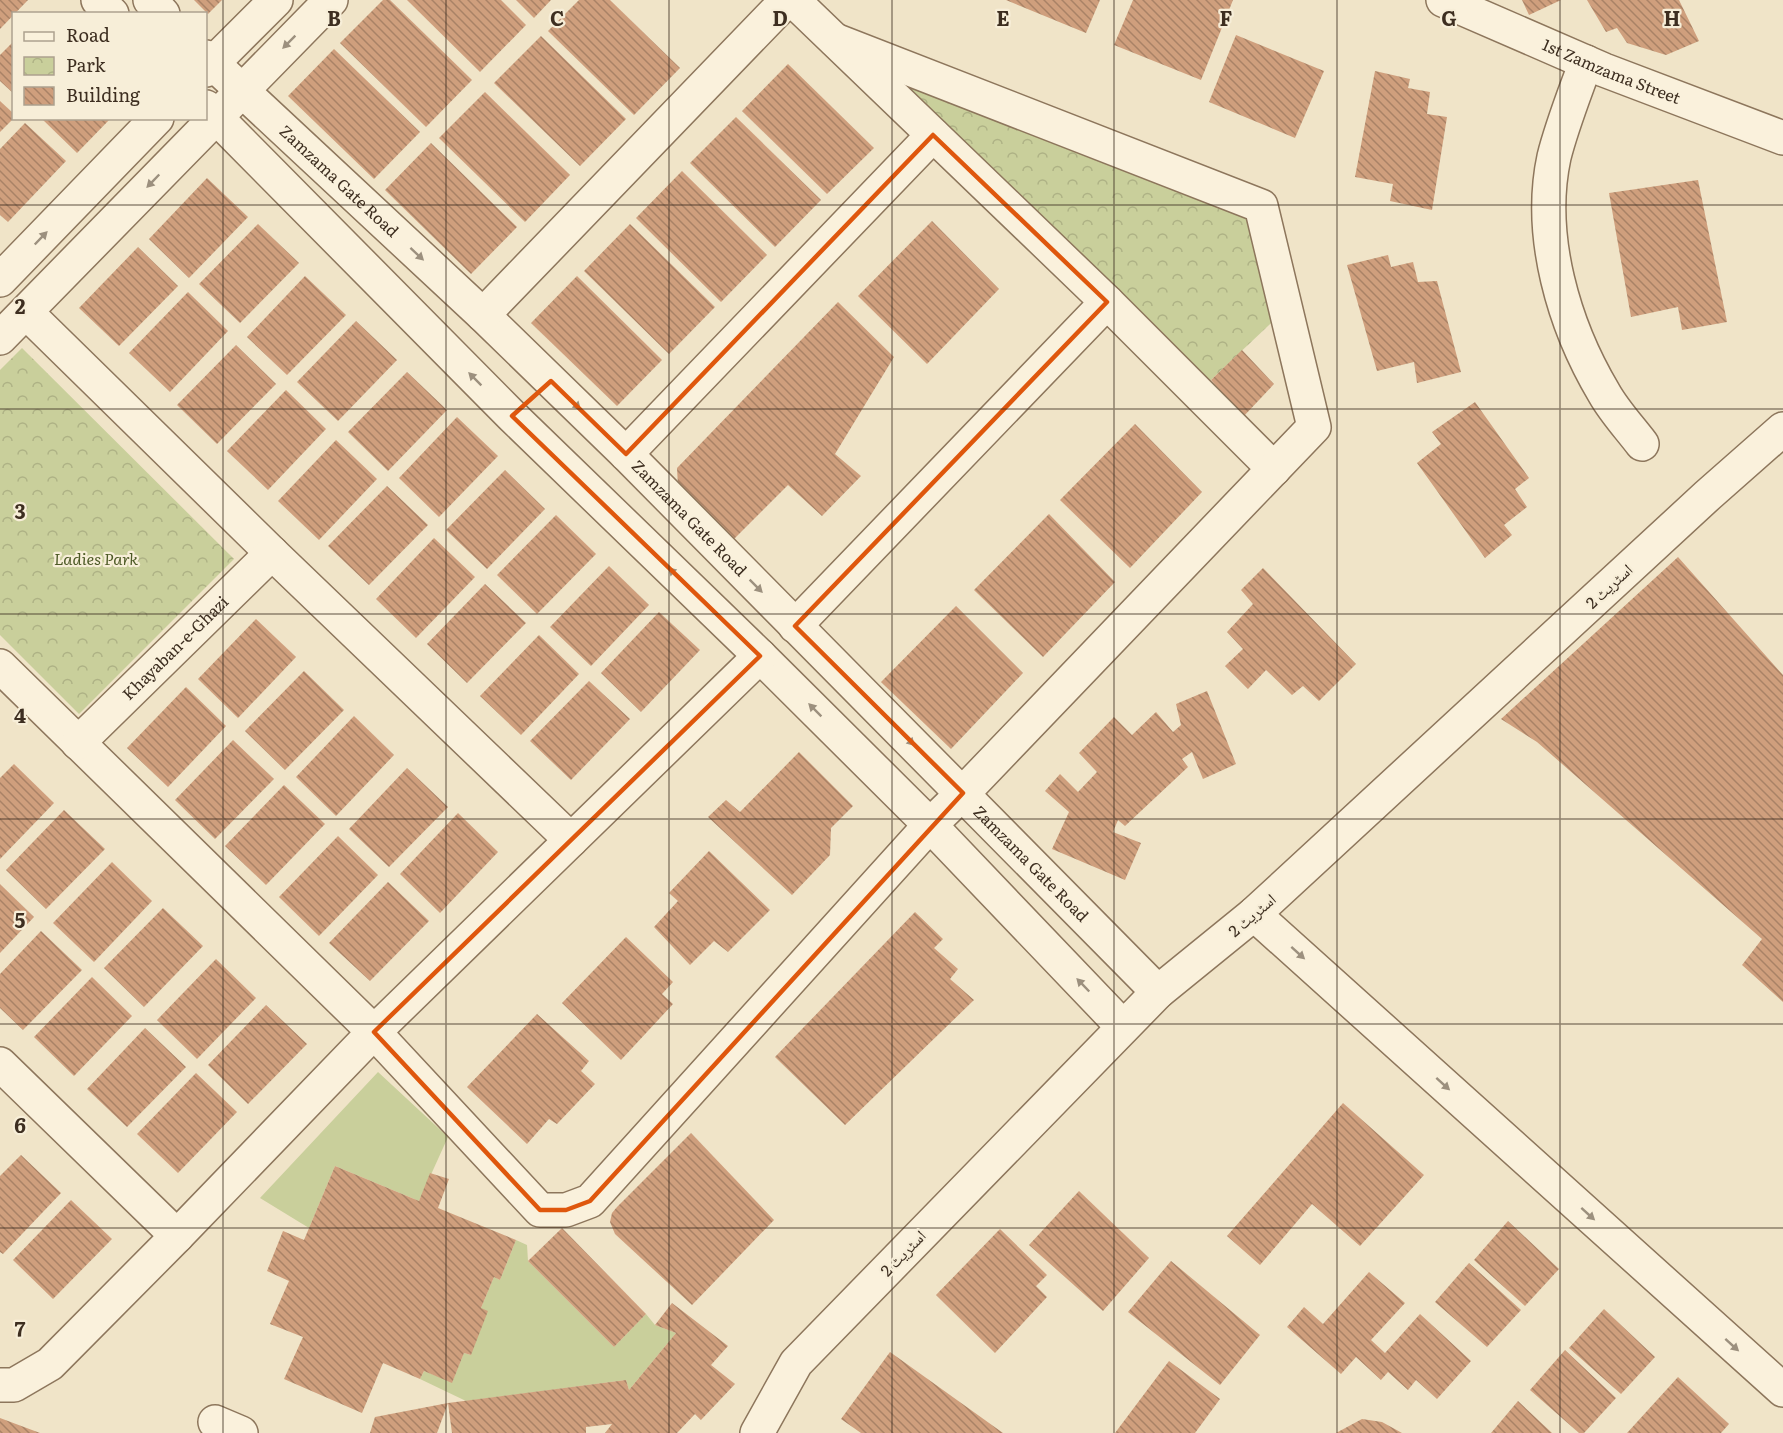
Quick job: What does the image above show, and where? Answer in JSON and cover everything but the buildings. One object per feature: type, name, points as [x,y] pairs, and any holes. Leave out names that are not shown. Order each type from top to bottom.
[{"type":"street","points":[[98,0],[110,12]]},
{"type":"street","points":[[150,0],[161,12]]},
{"type":"street","points":[[208,63],[276,0]]},
{"type":"street","points":[[331,0],[242,90],[210,111],[512,416],[760,656],[930,825],[1123,1027]]},
{"type":"street","points":[[483,315],[787,0]]},
{"type":"street","points":[[794,0],[1107,302],[1274,469]]},
{"type":"street","name":"1st Zamzama Street","points":[[1443,0],[1586,62],[1783,138]]},
{"type":"street","points":[[0,666],[374,1032],[540,1210],[566,1210],[590,1201],[930,825],[1314,427],[1261,206],[835,40]]},
{"type":"street","points":[[1586,62],[1554,159],[1550,215],[1554,258],[1563,304],[1579,347],[1605,395],[1642,444]]},
{"type":"street","name":"Zamzama Gate Road","points":[[208,63],[242,90],[483,315],[626,454],[1158,992]]},
{"type":"street","points":[[0,280],[155,120]]},
{"type":"street","points":[[0,338],[202,120]]},
{"type":"street","points":[[626,454],[933,135]]},
{"type":"street","points":[[795,626],[1107,302]]},
{"type":"street","points":[[26,312],[272,553],[571,840]]},
{"type":"street","points":[[512,416],[551,381]]},
{"type":"street","name":"اسٹریٹ 2","points":[[757,1433],[796,1363],[1158,992],[1254,914],[1708,495],[1783,429]]},
{"type":"street","name":"Khayaban-e-Ghazi","points":[[78,743],[272,553]]},
{"type":"street","points":[[0,1385],[14,1385],[50,1364],[374,1032],[760,656]]},
{"type":"street","points":[[842,738],[874,704]]},
{"type":"street","points":[[1254,914],[1783,1390]]},
{"type":"street","points":[[0,1064],[177,1236]]},
{"type":"highlighted area","points":[[933,135],[1107,302],[795,626],[963,793],[590,1201],[566,1210],[540,1210],[374,1032],[760,656],[512,416],[551,381],[626,454]]},
{"type":"green space","points":[[835,40],[1261,206],[1286,309],[1198,392]]},
{"type":"green space","name":"Ladies Park","points":[[22,348],[234,559],[79,714],[0,635],[0,370]]},
{"type":"green space","points":[[378,1072],[448,1137],[419,1201],[335,1166],[309,1228],[260,1198]]},
{"type":"green space","points":[[516,1240],[527,1245],[528,1261],[614,1347],[646,1314],[655,1325],[676,1333],[629,1390],[626,1380],[466,1401],[420,1379],[424,1371],[452,1382],[464,1353],[471,1355],[481,1308],[494,1277],[500,1280]]}]
